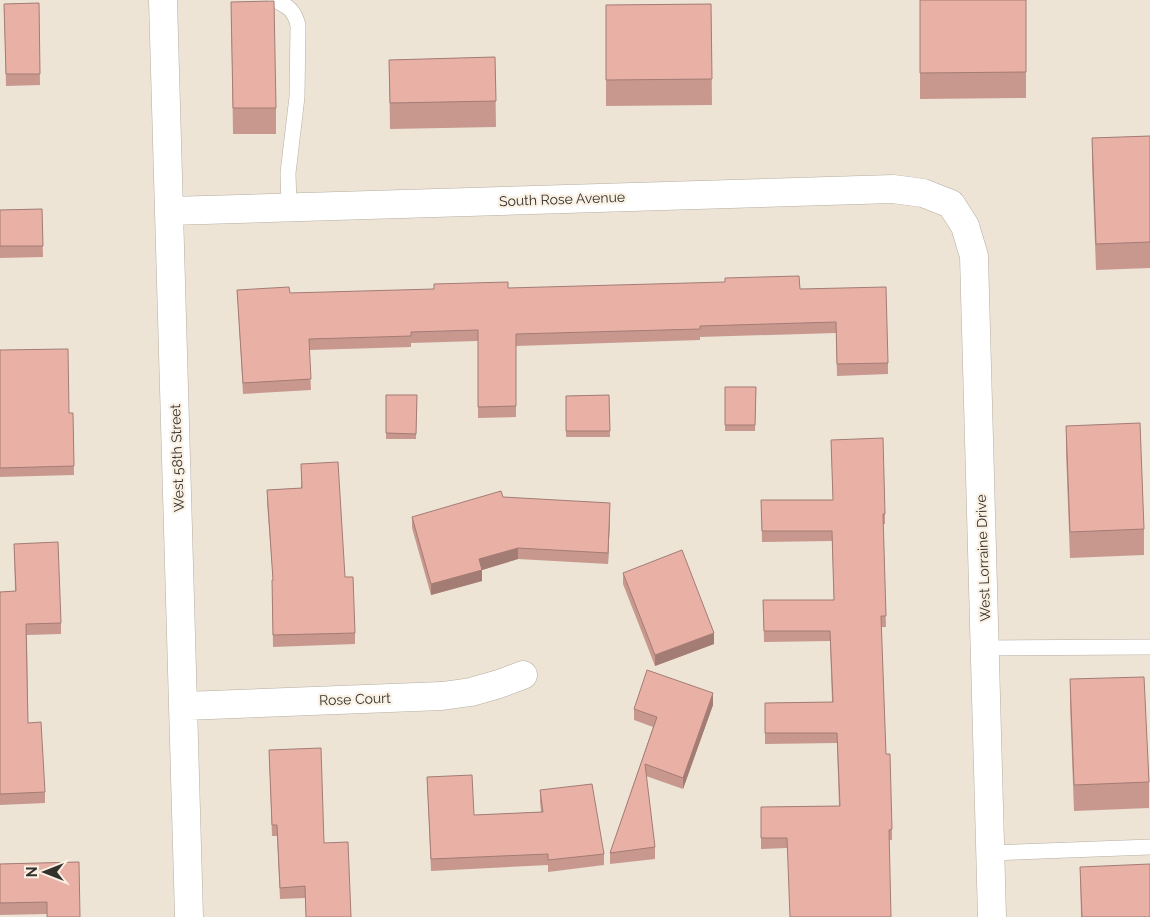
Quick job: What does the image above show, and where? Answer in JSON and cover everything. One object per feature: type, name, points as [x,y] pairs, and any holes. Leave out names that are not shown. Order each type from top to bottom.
[{"type":"street","name":"West 58th Street","points":[[163,0],[189,917]]},
{"type":"street","name":"South Rose Avenue","points":[[170,211],[893,189],[923,193],[951,204]]},
{"type":"street","name":"West Lorraine Drive","points":[[951,204],[965,226],[974,256],[992,917]]},
{"type":"street","name":"Rose Court","points":[[184,706],[442,696],[471,692],[523,675]]},
{"type":"lane","points":[[275,0],[287,6],[295,14],[298,25],[297,97],[288,173],[289,208]]},
{"type":"lane","points":[[986,648],[1150,647]]},
{"type":"lane","points":[[991,854],[1150,847]]},
{"type":"building","points":[[920,0],[1026,0],[1026,72],[920,73]]},
{"type":"building","points":[[274,1],[276,108],[233,108],[231,2]]},
{"type":"building","points":[[39,3],[40,74],[6,74],[4,4]]},
{"type":"building","points":[[711,4],[712,79],[606,80],[606,5]]},
{"type":"building","points":[[495,57],[496,101],[390,103],[389,60]]},
{"type":"building","points":[[1150,136],[1150,242],[1096,244],[1092,138]]},
{"type":"building","points":[[42,209],[43,246],[0,246],[0,210]]},
{"type":"building","points":[[799,276],[800,289],[886,287],[888,363],[837,364],[836,322],[700,326],[700,329],[516,334],[516,406],[478,407],[478,330],[411,332],[411,336],[309,339],[311,379],[243,383],[237,290],[289,287],[290,293],[434,289],[434,284],[508,282],[508,288],[725,282],[725,278]]},
{"type":"building","points":[[68,349],[69,413],[73,413],[74,466],[0,468],[0,350]]},
{"type":"building","points":[[725,387],[756,387],[755,425],[725,425]]},
{"type":"building","points":[[386,395],[417,395],[416,434],[386,433]]},
{"type":"building","points":[[609,395],[610,431],[566,431],[566,396]]},
{"type":"building","points":[[1140,423],[1144,529],[1070,532],[1066,426]]},
{"type":"building","points":[[883,438],[886,616],[881,616],[886,754],[890,754],[892,829],[889,830],[891,917],[790,917],[787,838],[761,838],[761,807],[840,806],[837,733],[765,733],[765,703],[833,702],[830,631],[764,631],[763,600],[834,600],[832,531],[762,531],[761,500],[833,500],[831,440]]},
{"type":"building","points":[[338,462],[345,577],[353,577],[355,633],[273,635],[273,580],[267,490],[302,488],[301,464]]},
{"type":"building","points":[[501,491],[503,497],[610,503],[608,553],[518,548],[479,559],[482,570],[431,584],[412,517]]},
{"type":"building","points":[[58,542],[61,623],[26,624],[28,723],[41,722],[45,792],[0,794],[0,592],[16,591],[14,544]]},
{"type":"building","points":[[682,550],[714,633],[655,655],[623,573]]},
{"type":"building","points":[[647,670],[713,693],[683,778],[645,764],[655,847],[610,853],[657,717],[634,709]]},
{"type":"building","points":[[1144,677],[1149,782],[1074,785],[1070,679]]},
{"type":"building","points":[[321,748],[324,843],[348,842],[351,917],[306,917],[305,886],[280,888],[277,825],[272,825],[269,750]]},
{"type":"building","points":[[472,775],[474,815],[543,812],[540,790],[592,784],[604,854],[548,860],[548,854],[431,859],[427,777]]},
{"type":"building","points":[[79,862],[80,917],[47,917],[47,902],[0,903],[0,864]]},
{"type":"building","points":[[1150,864],[1150,917],[1082,917],[1080,867]]}]
